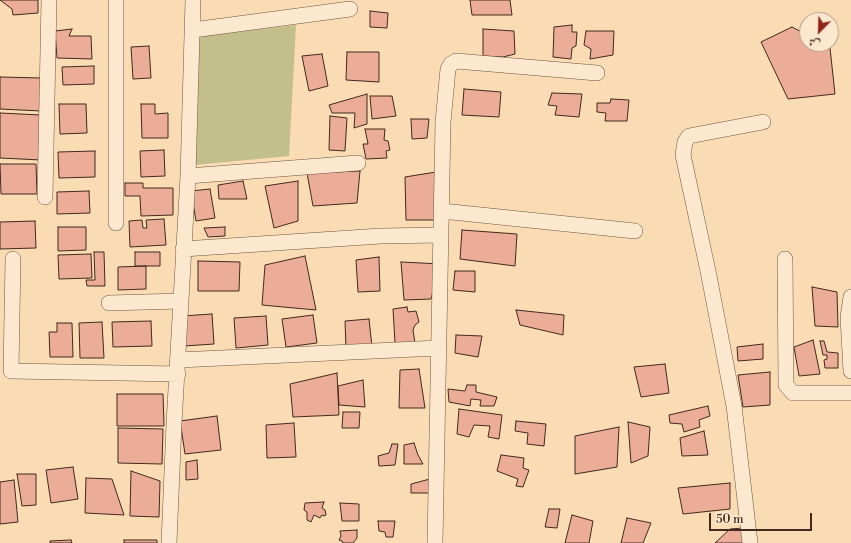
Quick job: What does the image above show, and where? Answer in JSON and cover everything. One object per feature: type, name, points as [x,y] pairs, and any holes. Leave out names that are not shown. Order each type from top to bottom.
[{"type":"street","points":[[45,197],[49,0]]},
{"type":"street","points":[[116,0],[116,223]]},
{"type":"street","points":[[170,543],[171,479],[188,176],[193,0]]},
{"type":"street","points":[[192,30],[350,9]]},
{"type":"street","points":[[435,543],[443,122],[448,69],[451,64],[456,61],[597,73]]},
{"type":"street","points":[[750,543],[734,406],[708,271],[683,155],[685,142],[689,136],[763,122]]},
{"type":"street","points":[[188,176],[358,163]]},
{"type":"street","points":[[442,211],[635,231]]},
{"type":"street","points":[[184,249],[381,236],[441,235]]},
{"type":"street","points":[[13,259],[11,371],[178,367],[439,348]]},
{"type":"street","points":[[784,259],[786,385],[793,394],[851,393]]},
{"type":"street","points":[[851,297],[848,317],[851,371]]},
{"type":"street","points":[[109,303],[181,301]]},
{"type":"shaded area","points":[[296,25],[289,156],[194,165],[193,37]]},
{"type":"building","points":[[0,0],[38,0],[38,13],[13,15],[12,9]]},
{"type":"building","points":[[470,0],[510,0],[512,15],[472,15]]},
{"type":"building","points":[[370,11],[388,13],[387,28],[370,27]]},
{"type":"building","points":[[572,25],[572,32],[577,32],[576,46],[572,48],[571,59],[553,57],[554,27]]},
{"type":"building","points":[[792,27],[799,31],[799,52],[830,52],[835,94],[788,99],[761,42]]},
{"type":"building","points":[[72,29],[69,36],[91,36],[92,59],[57,58],[55,31]]},
{"type":"building","points":[[483,29],[514,31],[515,54],[503,57],[483,56]]},
{"type":"building","points":[[586,31],[614,31],[613,55],[590,59],[591,49],[584,45]]},
{"type":"building","points":[[149,46],[151,78],[133,79],[131,47]]},
{"type":"building","points":[[347,52],[379,52],[379,82],[346,80]]},
{"type":"building","points":[[322,54],[328,86],[309,91],[302,56]]},
{"type":"building","points":[[94,66],[94,84],[63,85],[62,67]]},
{"type":"building","points":[[0,77],[42,78],[41,111],[0,109]]},
{"type":"building","points":[[464,89],[501,92],[499,117],[462,115]]},
{"type":"building","points":[[552,93],[582,94],[579,117],[555,115],[557,106],[548,105]]},
{"type":"building","points":[[367,94],[367,124],[354,128],[355,113],[332,113],[329,105]]},
{"type":"building","points":[[370,96],[392,96],[396,116],[372,119]]},
{"type":"building","points":[[611,99],[629,100],[627,121],[605,121],[606,113],[597,112],[597,103],[610,103]]},
{"type":"building","points":[[59,104],[86,104],[87,133],[60,134]]},
{"type":"building","points":[[141,104],[155,104],[155,114],[168,113],[168,138],[142,138]]},
{"type":"building","points":[[0,113],[41,115],[41,160],[0,158]]},
{"type":"building","points":[[330,116],[347,118],[345,151],[329,150]]},
{"type":"building","points":[[411,119],[429,119],[427,138],[412,139]]},
{"type":"building","points":[[365,129],[385,129],[384,140],[388,141],[390,150],[386,151],[387,158],[366,159],[363,144],[368,144]]},
{"type":"building","points":[[164,150],[165,176],[141,177],[140,151]]},
{"type":"building","points":[[95,151],[95,177],[59,178],[58,152]]},
{"type":"building","points":[[0,164],[36,164],[37,194],[1,194]]},
{"type":"building","points":[[360,171],[357,203],[313,206],[307,173]]},
{"type":"building","points":[[436,172],[437,220],[406,220],[405,177]]},
{"type":"building","points":[[243,181],[247,199],[219,199],[218,185]]},
{"type":"building","points":[[298,181],[298,221],[274,228],[265,186]]},
{"type":"building","points":[[125,183],[143,183],[143,188],[173,188],[173,215],[141,216],[140,196],[125,196]]},
{"type":"building","points":[[210,189],[215,218],[196,221],[191,191]]},
{"type":"building","points":[[89,191],[90,213],[57,214],[57,192]]},
{"type":"building","points":[[164,219],[166,245],[130,247],[129,221],[142,220],[143,228],[147,228],[146,220]]},
{"type":"building","points":[[35,221],[36,248],[0,249],[0,222]]},
{"type":"building","points":[[58,227],[86,227],[86,250],[58,251]]},
{"type":"building","points":[[225,227],[225,236],[208,237],[204,228]]},
{"type":"building","points":[[462,230],[517,234],[515,266],[460,259]]},
{"type":"building","points":[[94,252],[104,252],[105,286],[87,286],[86,280],[95,280]]},
{"type":"building","points":[[135,252],[160,252],[160,266],[135,266]]},
{"type":"building","points":[[91,254],[92,278],[59,279],[58,255]]},
{"type":"building","points":[[305,256],[316,310],[262,305],[265,265]]},
{"type":"building","points":[[379,257],[380,291],[358,292],[356,260]]},
{"type":"building","points":[[198,261],[240,262],[239,291],[198,291]]},
{"type":"building","points":[[401,262],[441,264],[431,299],[404,300]]},
{"type":"building","points":[[146,266],[146,289],[118,290],[118,267]]},
{"type":"building","points":[[455,271],[475,271],[475,292],[453,290]]},
{"type":"building","points":[[812,287],[837,292],[838,327],[815,326]]},
{"type":"building","points":[[407,307],[408,312],[416,311],[419,322],[415,325],[413,330],[415,343],[395,343],[393,309]]},
{"type":"building","points":[[516,310],[564,315],[563,335],[520,325]]},
{"type":"building","points":[[212,314],[214,344],[184,346],[182,316]]},
{"type":"building","points":[[313,315],[317,343],[286,347],[282,319]]},
{"type":"building","points":[[266,316],[268,345],[236,348],[234,318]]},
{"type":"building","points":[[369,319],[372,347],[346,349],[345,321]]},
{"type":"building","points":[[151,321],[152,346],[113,347],[112,322]]},
{"type":"building","points":[[102,322],[104,358],[80,358],[79,323]]},
{"type":"building","points":[[57,323],[72,323],[73,357],[50,357],[49,332],[57,332]]},
{"type":"building","points":[[456,335],[482,336],[478,357],[455,353]]},
{"type":"building","points":[[813,340],[820,374],[799,376],[794,347]]},
{"type":"building","points":[[820,341],[824,341],[827,352],[838,353],[838,368],[825,368],[824,360],[827,359],[827,355],[823,355]]},
{"type":"building","points":[[763,344],[763,359],[738,361],[737,347]]},
{"type":"building","points":[[665,364],[669,393],[641,397],[634,367]]},
{"type":"building","points":[[419,369],[425,408],[399,408],[400,370]]},
{"type":"building","points":[[770,372],[770,405],[743,407],[738,375]]},
{"type":"building","points":[[337,373],[339,415],[293,417],[290,384]]},
{"type":"building","points":[[363,380],[365,407],[339,405],[338,386]]},
{"type":"building","points":[[467,385],[476,385],[476,392],[497,397],[494,406],[480,406],[481,400],[471,399],[470,406],[449,402],[448,389],[465,391]]},
{"type":"building","points":[[117,394],[163,394],[164,426],[117,426]]},
{"type":"building","points":[[708,406],[710,416],[699,420],[700,427],[684,432],[682,424],[670,423],[669,415]]},
{"type":"building","points":[[459,409],[502,415],[499,439],[488,437],[490,426],[474,425],[469,437],[457,434]]},
{"type":"building","points":[[343,412],[360,412],[359,428],[342,428]]},
{"type":"building","points":[[217,416],[221,450],[185,454],[180,421]]},
{"type":"building","points":[[516,421],[546,424],[544,446],[527,444],[528,433],[515,431]]},
{"type":"building","points":[[628,422],[650,427],[648,456],[631,463]]},
{"type":"building","points":[[294,423],[296,457],[267,458],[266,425]]},
{"type":"building","points":[[619,427],[617,467],[575,474],[575,436]]},
{"type":"building","points":[[118,428],[163,429],[162,464],[118,463]]},
{"type":"building","points":[[704,431],[708,455],[682,456],[680,438]]},
{"type":"building","points":[[414,443],[423,464],[404,464],[404,445]]},
{"type":"building","points":[[392,444],[398,444],[395,465],[379,466],[378,456],[389,453]]},
{"type":"building","points":[[501,455],[524,458],[523,468],[529,470],[523,487],[516,486],[518,479],[497,471]]},
{"type":"building","points":[[197,460],[198,479],[186,480],[186,462]]},
{"type":"building","points":[[73,467],[78,499],[51,503],[46,470]]},
{"type":"building","points":[[131,471],[160,481],[159,517],[130,516]]},
{"type":"building","points":[[17,474],[36,474],[36,505],[22,506]]},
{"type":"building","points":[[86,478],[112,479],[124,515],[85,513]]},
{"type":"building","points":[[430,479],[430,493],[411,493],[411,484]]},
{"type":"building","points":[[14,480],[18,522],[0,524],[0,482]]},
{"type":"building","points":[[730,483],[730,509],[683,514],[678,488]]},
{"type":"building","points":[[324,502],[322,508],[325,510],[326,515],[322,515],[320,518],[314,515],[311,522],[307,520],[307,512],[304,510],[305,503]]},
{"type":"building","points":[[340,503],[359,504],[359,521],[342,521]]},
{"type":"building","points":[[549,509],[560,509],[557,528],[545,527]]},
{"type":"building","points":[[572,515],[593,521],[589,543],[565,543]]},
{"type":"building","points":[[627,518],[651,523],[643,543],[621,543]]},
{"type":"building","points":[[378,521],[395,521],[393,537],[386,537],[385,532],[379,531]]},
{"type":"building","points":[[743,528],[744,543],[715,543],[730,529]]},
{"type":"building","points":[[357,530],[357,538],[353,543],[343,543],[339,540],[341,536],[340,531]]},
{"type":"building","points":[[71,540],[72,543],[50,543],[50,541]]},
{"type":"building","points":[[124,540],[157,540],[157,543],[124,543]]}]
